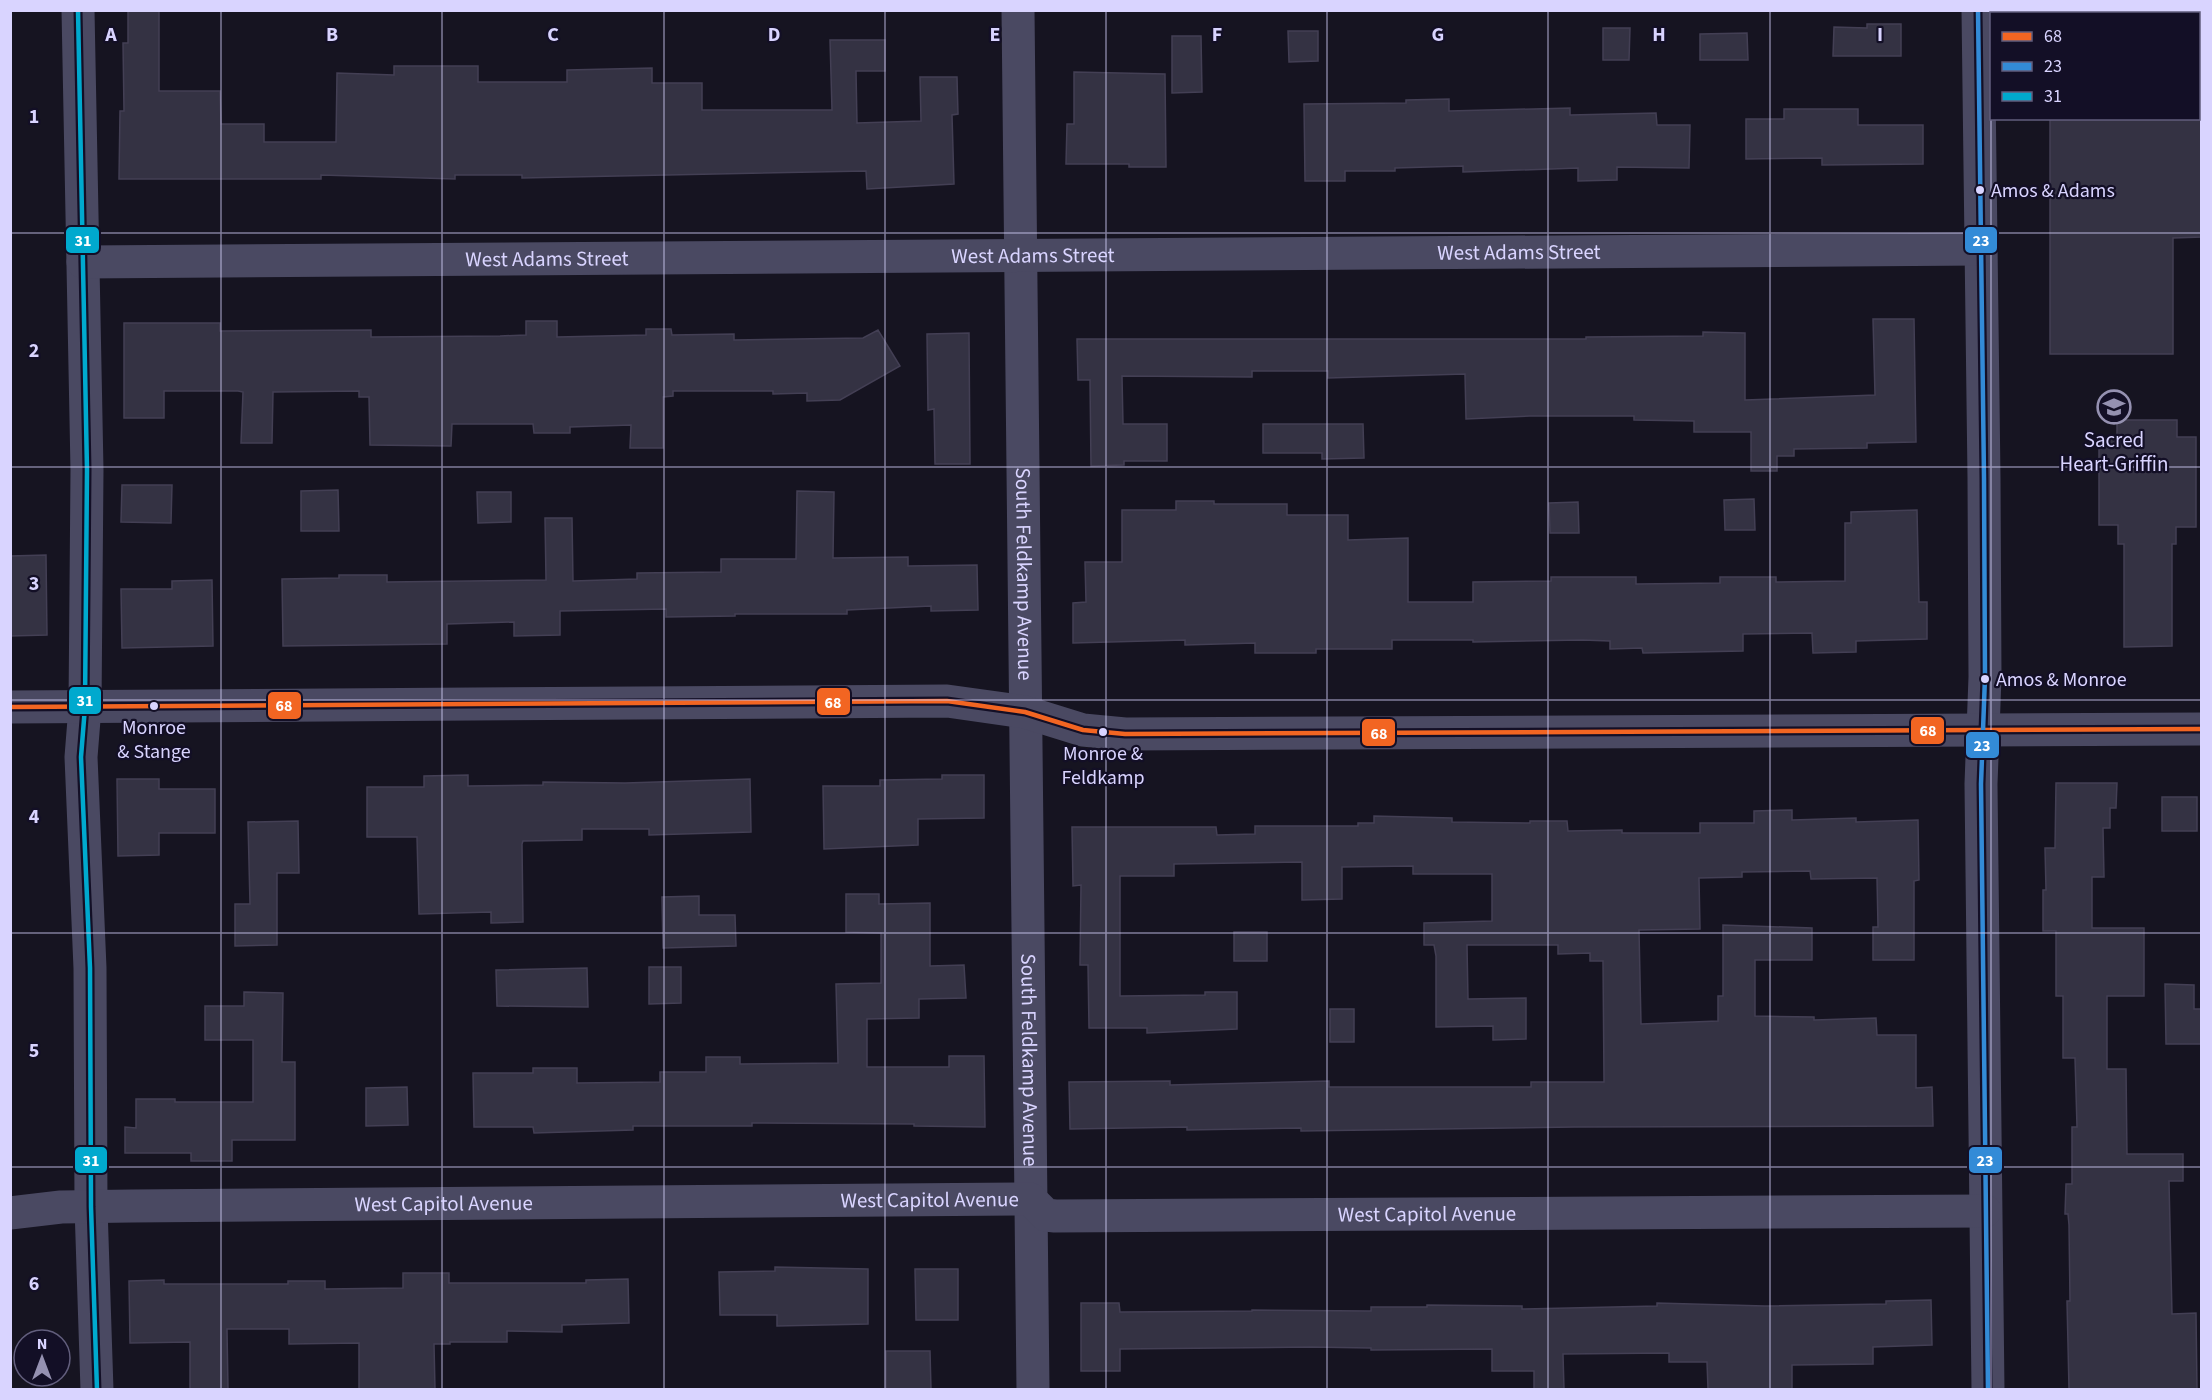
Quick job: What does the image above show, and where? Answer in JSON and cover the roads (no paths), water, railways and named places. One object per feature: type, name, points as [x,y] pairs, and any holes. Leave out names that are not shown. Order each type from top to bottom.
[{"type":"street","points":[[78,10],[87,470],[85,707],[81,757],[90,968],[91,1207],[97,1389]]},
{"type":"street","name":"South Feldkamp Avenue","points":[[1018,10],[1033,1389]]},
{"type":"street","points":[[1978,10],[1984,501],[1984,730],[1981,784],[1988,1389]]},
{"type":"street","name":"West Adams Street","points":[[83,262],[1981,249]]},
{"type":"street","points":[[10,707],[947,701],[1025,712],[1083,730],[1125,734],[2202,729]]},
{"type":"street","name":"West Capitol Avenue","points":[[10,1213],[61,1207],[1030,1199],[1046,1215],[1055,1216],[1985,1211]]},
{"type":"place","name":"Amos & Adams","points":[[1980,190]]},
{"type":"place","name":"Sacred Heart-Griffin","points":[[2114,407]]},
{"type":"place","name":"Amos & Monroe","points":[[1985,679]]},
{"type":"place","name":"Monroe & Stange","points":[[154,706]]},
{"type":"place","name":"Monroe & Feldkamp","points":[[1103,732]]}]
